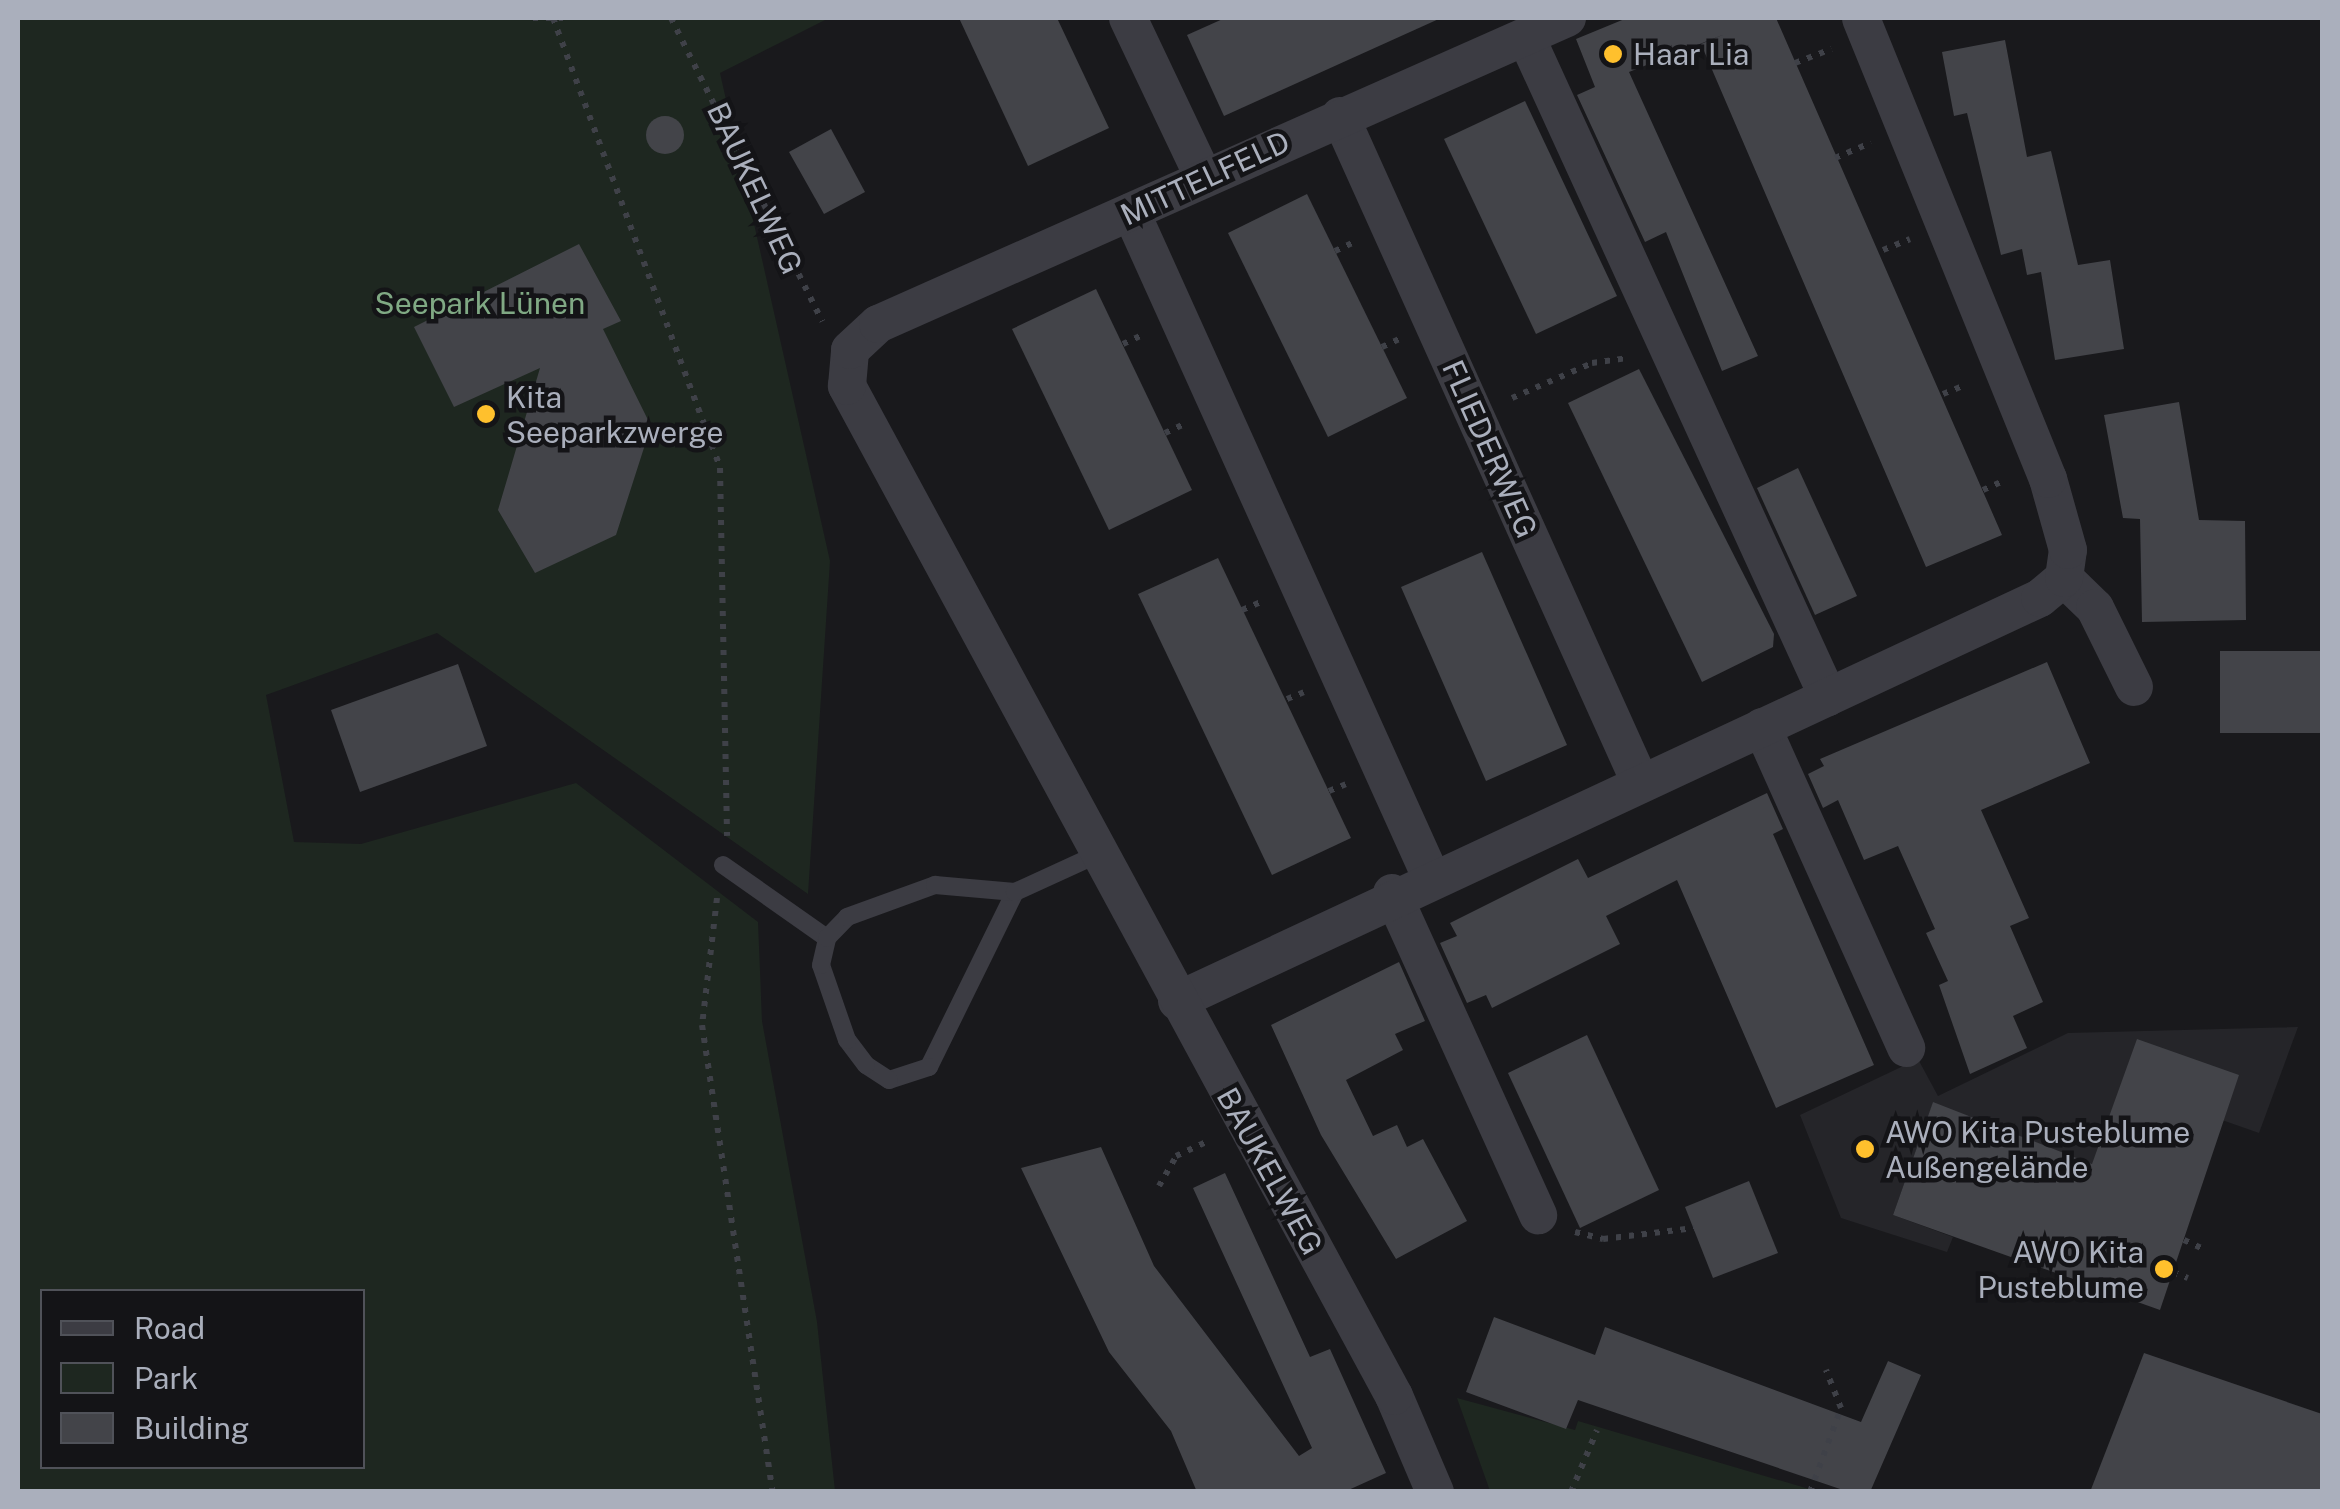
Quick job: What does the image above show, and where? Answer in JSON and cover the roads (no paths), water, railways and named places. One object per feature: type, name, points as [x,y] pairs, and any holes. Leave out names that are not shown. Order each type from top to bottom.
[{"type":"street","points":[[1128,18],[1204,178]]},
{"type":"street","name":"MITTELFELD","points":[[850,350],[878,324],[1567,18]]},
{"type":"street","points":[[1176,1001],[1392,894],[2040,598],[2064,578],[2068,550],[2048,479],[1853,30]]},
{"type":"street","points":[[1526,36],[1828,697]]},
{"type":"street","name":"FLIEDERWEG","points":[[1340,116],[1640,782]]},
{"type":"street","points":[[1131,212],[1431,877]]},
{"type":"street","name":"BAUKELWEG","points":[[850,350],[846,386],[1096,855],[1394,1396],[1435,1492]]},
{"type":"street","points":[[2064,578],[2095,608],[2134,687]]},
{"type":"street","points":[[1762,727],[1906,1048]]},
{"type":"street","points":[[1392,894],[1538,1215]]},
{"type":"lane","points":[[1015,892],[929,1067],[909,1078],[889,1080],[866,1066],[847,1040],[822,965],[827,938],[847,917],[935,884],[1015,892],[1096,855]]},
{"type":"lane","points":[[723,865],[827,938]]},
{"type":"place","name":"Haar Lia","points":[[1613,54]]},
{"type":"place","name":"Kita Seeparkzwerge","points":[[486,414]]},
{"type":"place","name":"AWO Kita Pusteblume Außengelände","points":[[1865,1149]]},
{"type":"place","name":"AWO Kita Pusteblume","points":[[2164,1269]]},
{"type":"park label","name":"Seepark Lünen","points":[[480,303]]}]
